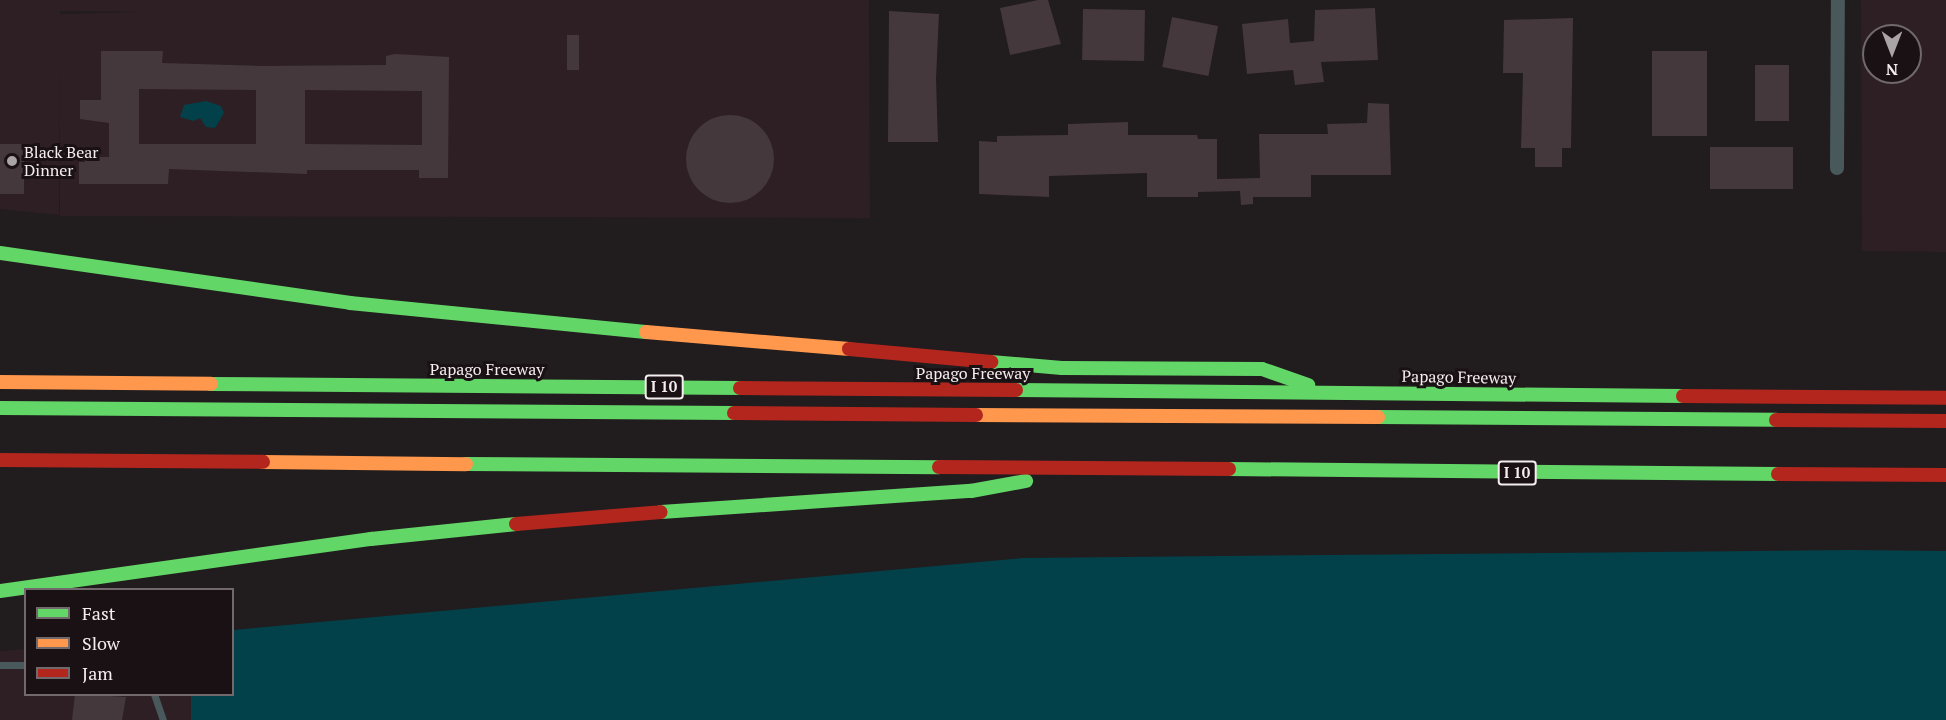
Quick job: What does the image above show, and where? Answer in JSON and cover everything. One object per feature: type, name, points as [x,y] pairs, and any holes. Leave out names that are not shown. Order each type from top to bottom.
[{"type":"highway","points":[[0,253],[350,303],[502,319],[1062,368],[1262,369],[1328,392]]},
{"type":"highway","name":"Papago Freeway","points":[[0,382],[1946,398]]},
{"type":"highway","points":[[0,408],[1946,421]]},
{"type":"highway","name":"I 10","points":[[0,460],[1946,476]]},
{"type":"highway","points":[[0,591],[371,539],[560,519],[971,491],[1089,470]]},
{"type":"street","points":[[1837,168],[1838,0]]},
{"type":"lane","points":[[0,665],[24,665]]},
{"type":"lane","points":[[155,696],[164,720]]},
{"type":"shaded area","points":[[0,0],[869,0],[870,218],[60,216],[60,61],[59,215],[0,209]],"holes":[[[60,11],[143,12],[60,14]]]},
{"type":"shaded area","points":[[1861,0],[1946,0],[1946,252],[1862,251]]},
{"type":"shaded area","points":[[24,649],[24,696],[191,696],[191,720],[0,720],[0,651]]},
{"type":"water","points":[[206,101],[221,106],[224,113],[215,128],[206,127],[200,118],[193,121],[180,117],[184,105]]},
{"type":"water","points":[[1946,551],[1946,720],[191,720],[191,696],[234,696],[234,630],[1023,558]]},
{"type":"building","points":[[1048,0],[1061,44],[1010,55],[1000,8]]},
{"type":"building","points":[[1375,8],[1378,60],[1321,62],[1324,82],[1295,85],[1293,70],[1247,74],[1242,24],[1288,19],[1290,43],[1314,41],[1315,10]]},
{"type":"building","points":[[1083,9],[1145,10],[1144,61],[1082,60]]},
{"type":"building","points":[[889,11],[939,14],[936,79],[938,142],[888,142]]},
{"type":"building","points":[[1172,17],[1218,26],[1208,76],[1162,67]]},
{"type":"building","points":[[1573,18],[1571,148],[1562,148],[1562,167],[1535,167],[1535,148],[1521,148],[1523,73],[1503,73],[1504,20]]},
{"type":"building","points":[[567,35],[579,35],[579,70],[567,70]]},
{"type":"building","points":[[101,51],[163,51],[162,63],[261,66],[386,65],[386,56],[395,54],[449,57],[448,178],[419,178],[419,170],[307,170],[307,174],[169,169],[168,184],[79,184],[79,162],[85,162],[85,157],[109,157],[109,123],[80,119],[80,100],[101,100]],"holes":[[[139,89],[256,90],[256,144],[139,144]],[[305,90],[422,91],[422,145],[305,144]]]},
{"type":"building","points":[[1652,51],[1707,51],[1707,136],[1652,136]]},
{"type":"building","points":[[1755,65],[1789,65],[1789,121],[1755,121]]},
{"type":"building","points":[[1368,103],[1389,104],[1391,175],[1311,175],[1311,197],[1253,197],[1253,204],[1241,205],[1240,191],[1198,192],[1198,197],[1147,197],[1147,173],[1049,176],[1049,197],[979,194],[979,141],[997,142],[997,136],[1068,135],[1068,124],[1128,122],[1128,135],[1197,135],[1198,139],[1217,139],[1217,179],[1260,178],[1259,134],[1328,134],[1327,124],[1367,123]]},
{"type":"building","points":[[730,115],[747,119],[761,128],[770,142],[774,159],[770,176],[761,190],[747,199],[730,203],[713,199],[699,190],[690,176],[686,159],[690,142],[699,128],[713,119]]},
{"type":"building","name":"Black Bear Dinner","points":[[0,144],[24,144],[24,194],[0,194]]},
{"type":"building","points":[[1710,147],[1793,147],[1793,189],[1710,189]]},
{"type":"building","points":[[75,696],[126,697],[122,720],[72,720]]},
{"type":"traffic: fast","points":[[0,253],[350,303],[646,332]]},
{"type":"traffic: fast","points":[[991,362],[1062,368],[1262,369],[1308,385]]},
{"type":"traffic: fast","points":[[211,384],[740,388]]},
{"type":"traffic: fast","points":[[1016,390],[1683,396]]},
{"type":"traffic: fast","points":[[0,408],[734,413]]},
{"type":"traffic: fast","points":[[1378,417],[1776,420]]},
{"type":"traffic: fast","points":[[466,464],[939,467]]},
{"type":"traffic: fast","points":[[1229,469],[1778,474]]},
{"type":"traffic: fast","points":[[661,512],[971,491],[1026,481]]},
{"type":"traffic: fast","points":[[0,591],[371,539],[516,524]]},
{"type":"traffic: slow","points":[[646,332],[849,349]]},
{"type":"traffic: slow","points":[[0,382],[211,384]]},
{"type":"traffic: slow","points":[[976,415],[1378,417]]},
{"type":"traffic: slow","points":[[263,462],[466,464]]},
{"type":"traffic: jam","points":[[849,349],[991,362]]},
{"type":"traffic: jam","points":[[740,388],[1016,390]]},
{"type":"traffic: jam","points":[[1683,396],[1946,398]]},
{"type":"traffic: jam","points":[[734,413],[976,415]]},
{"type":"traffic: jam","points":[[1776,420],[1946,421]]},
{"type":"traffic: jam","points":[[0,460],[263,462]]},
{"type":"traffic: jam","points":[[939,467],[1229,469]]},
{"type":"traffic: jam","points":[[1778,474],[1946,475]]},
{"type":"traffic: jam","points":[[516,524],[661,512]]},
{"type":"place","name":"Black Bear Dinner","points":[[12,161]]}]
